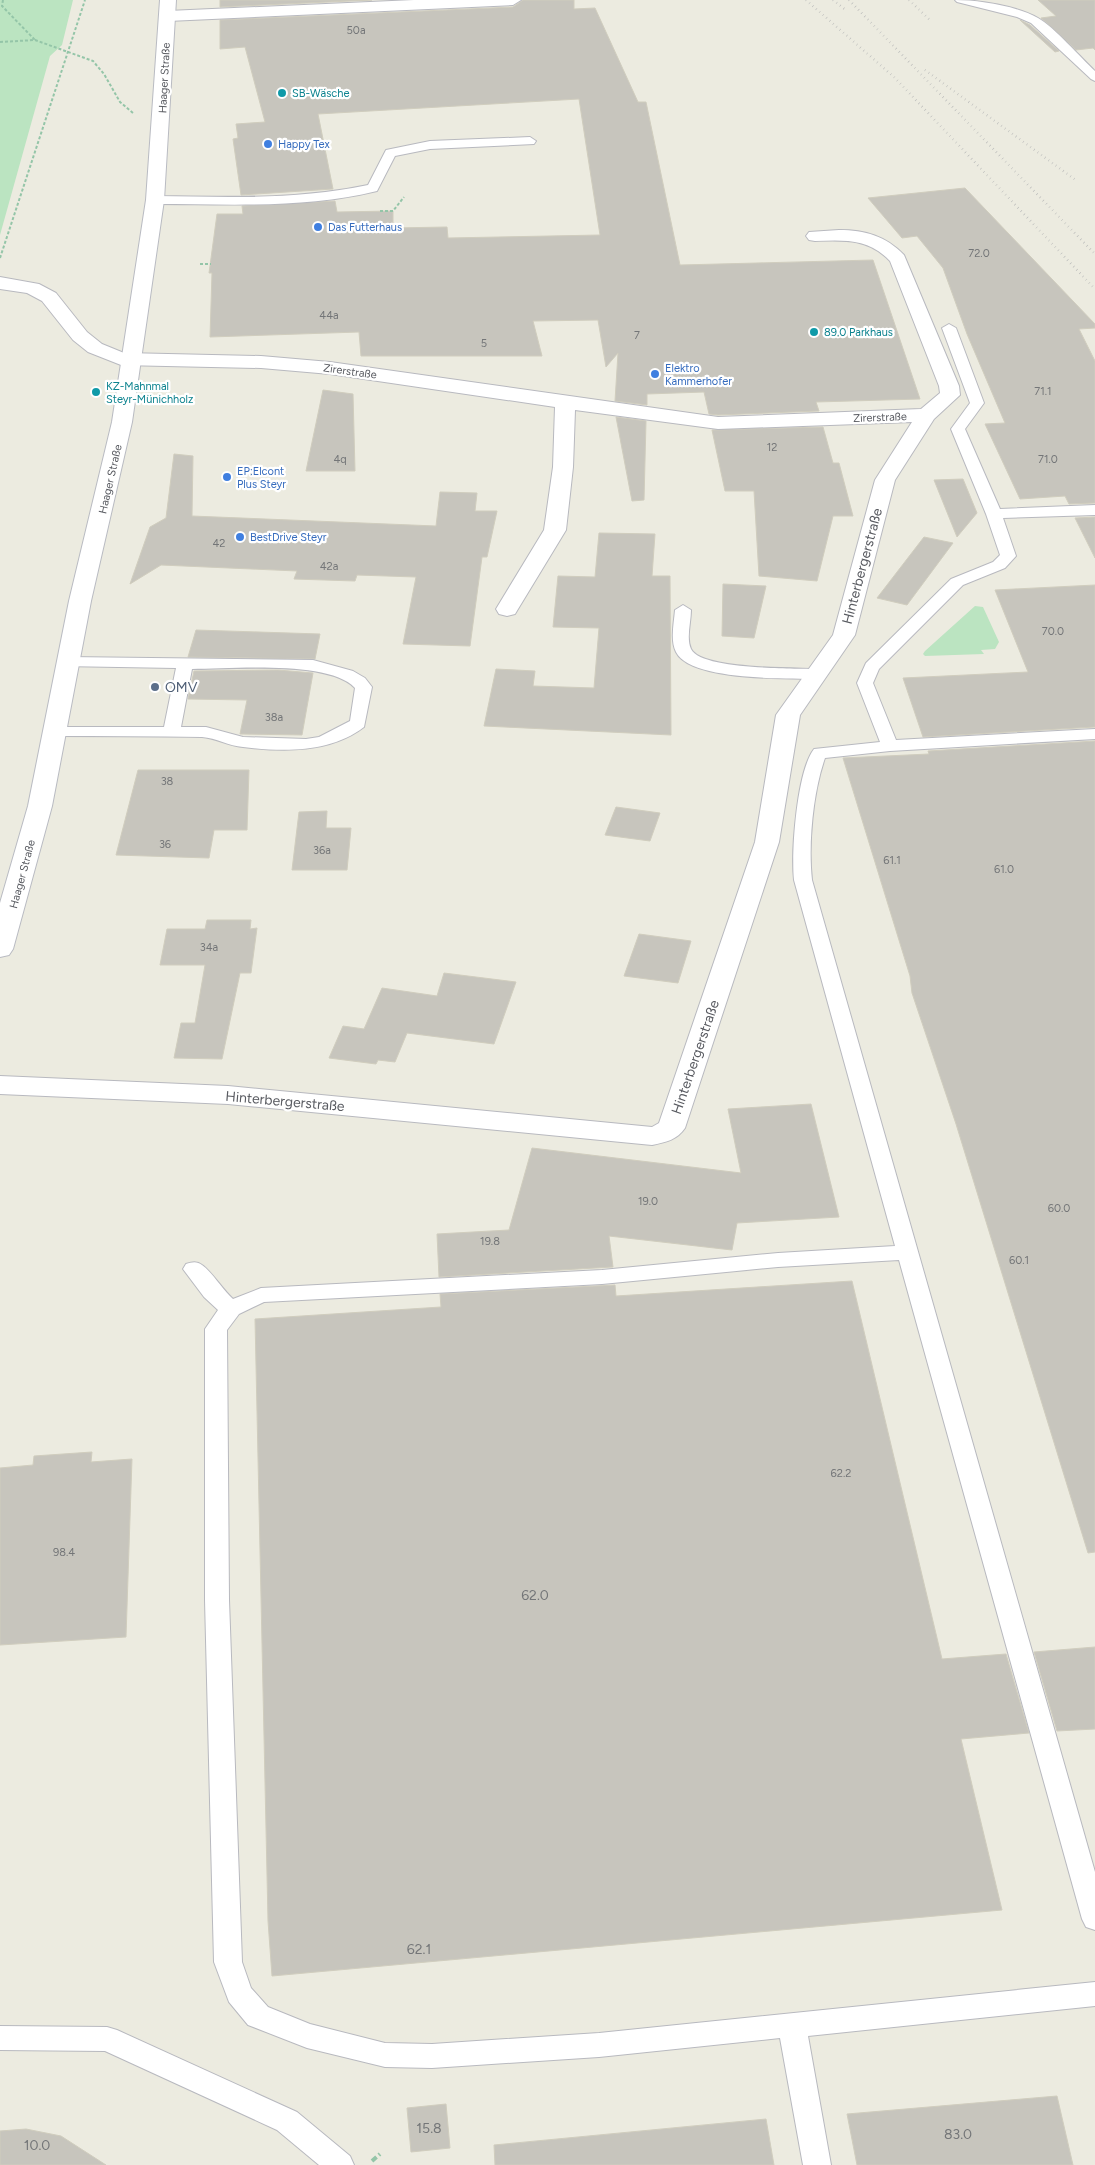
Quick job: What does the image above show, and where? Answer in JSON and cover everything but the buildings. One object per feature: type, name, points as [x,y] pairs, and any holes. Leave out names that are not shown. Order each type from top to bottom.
[{"type":"street","points":[[168,8],[512,0]]},
{"type":"street","name":"Haager Straße","points":[[0,949],[40,806],[67,662],[122,422],[156,200],[168,8]]},
{"type":"street","name":"Zirerstraße","points":[[0,283],[32,288],[49,297],[80,336],[95,348],[110,356],[132,360],[261,362],[330,368],[565,403],[718,423],[926,415],[950,395],[950,386],[898,259],[883,244],[862,236],[815,236]]},
{"type":"street","points":[[507,609],[555,530],[563,467],[565,403]]},
{"type":"street","name":"Hinterbergerstraße","points":[[0,1084],[228,1095],[652,1136],[664,1133],[671,1128],[767,842],[788,714],[844,635],[885,480],[926,415]]},
{"type":"lane","points":[[961,0],[1021,15],[1035,21],[1095,77]]},
{"type":"lane","points":[[156,200],[276,200],[338,197],[373,188],[390,153],[430,145],[530,141]]},
{"type":"lane","points":[[890,746],[865,683],[872,667],[957,582],[1006,559],[1007,553],[994,514],[958,430],[977,403],[949,328]]},
{"type":"lane","points":[[994,514],[1095,510]]},
{"type":"lane","points":[[683,610],[684,653],[690,661],[704,667],[816,674]]},
{"type":"lane","points":[[53,731],[206,732],[242,742],[306,744],[323,742],[349,730],[358,723],[364,687],[356,677],[338,670],[314,665],[67,662]]},
{"type":"lane","points":[[172,731],[185,664]]},
{"type":"lane","points":[[1095,734],[826,751],[818,754],[800,844],[800,859],[808,899],[1095,1919]]},
{"type":"lane","points":[[907,1252],[778,1260],[602,1277],[261,1295],[231,1309],[216,1329],[217,1600],[228,1962],[239,1994],[258,2016],[306,2036],[385,2055],[432,2056],[599,2045],[1095,1994]]},
{"type":"lane","points":[[194,1269],[212,1292],[231,1309]]},
{"type":"lane","points":[[792,2026],[818,2165]]},
{"type":"lane","points":[[0,2038],[107,2039],[287,2121],[340,2165]]},
{"type":"path","points":[[3,0],[1,6],[35,40],[68,54],[93,61],[100,67],[120,104],[131,112],[162,123]]},
{"type":"path","points":[[0,258],[85,0]]},
{"type":"path","points":[[0,42],[35,40]]},
{"type":"path","points":[[200,264],[210,264]]},
{"type":"green space","points":[[0,0],[73,0],[62,45],[50,56],[0,235]]},
{"type":"green space","points":[[975,606],[983,607],[999,642],[995,649],[981,650],[984,654],[925,656],[923,654],[925,651]]},
{"type":"railway","points":[[806,0],[894,77],[1095,289]]},
{"type":"railway","points":[[833,0],[847,11]]},
{"type":"railway","points":[[849,0],[1095,254]]},
{"type":"railway","points":[[909,0],[931,21]]},
{"type":"railway","points":[[925,70],[1077,181]]},
{"type":"place","name":"SB-Wäsche","points":[[282,93]]},
{"type":"place","name":"Happy Tex","points":[[268,144]]},
{"type":"place","name":"Das Futterhaus","points":[[318,227]]},
{"type":"place","name":"89.0 Parkhaus","points":[[814,332]]},
{"type":"place","name":"Elektro Kammerhofer","points":[[655,374]]},
{"type":"place","name":"KZ-Mahnmal Steyr-Münichholz","points":[[96,392]]},
{"type":"place","name":"EP:Elcont Plus Steyr","points":[[227,477]]},
{"type":"place","name":"BestDrive Steyr","points":[[240,537]]},
{"type":"place","name":"OMV","points":[[155,687]]}]
